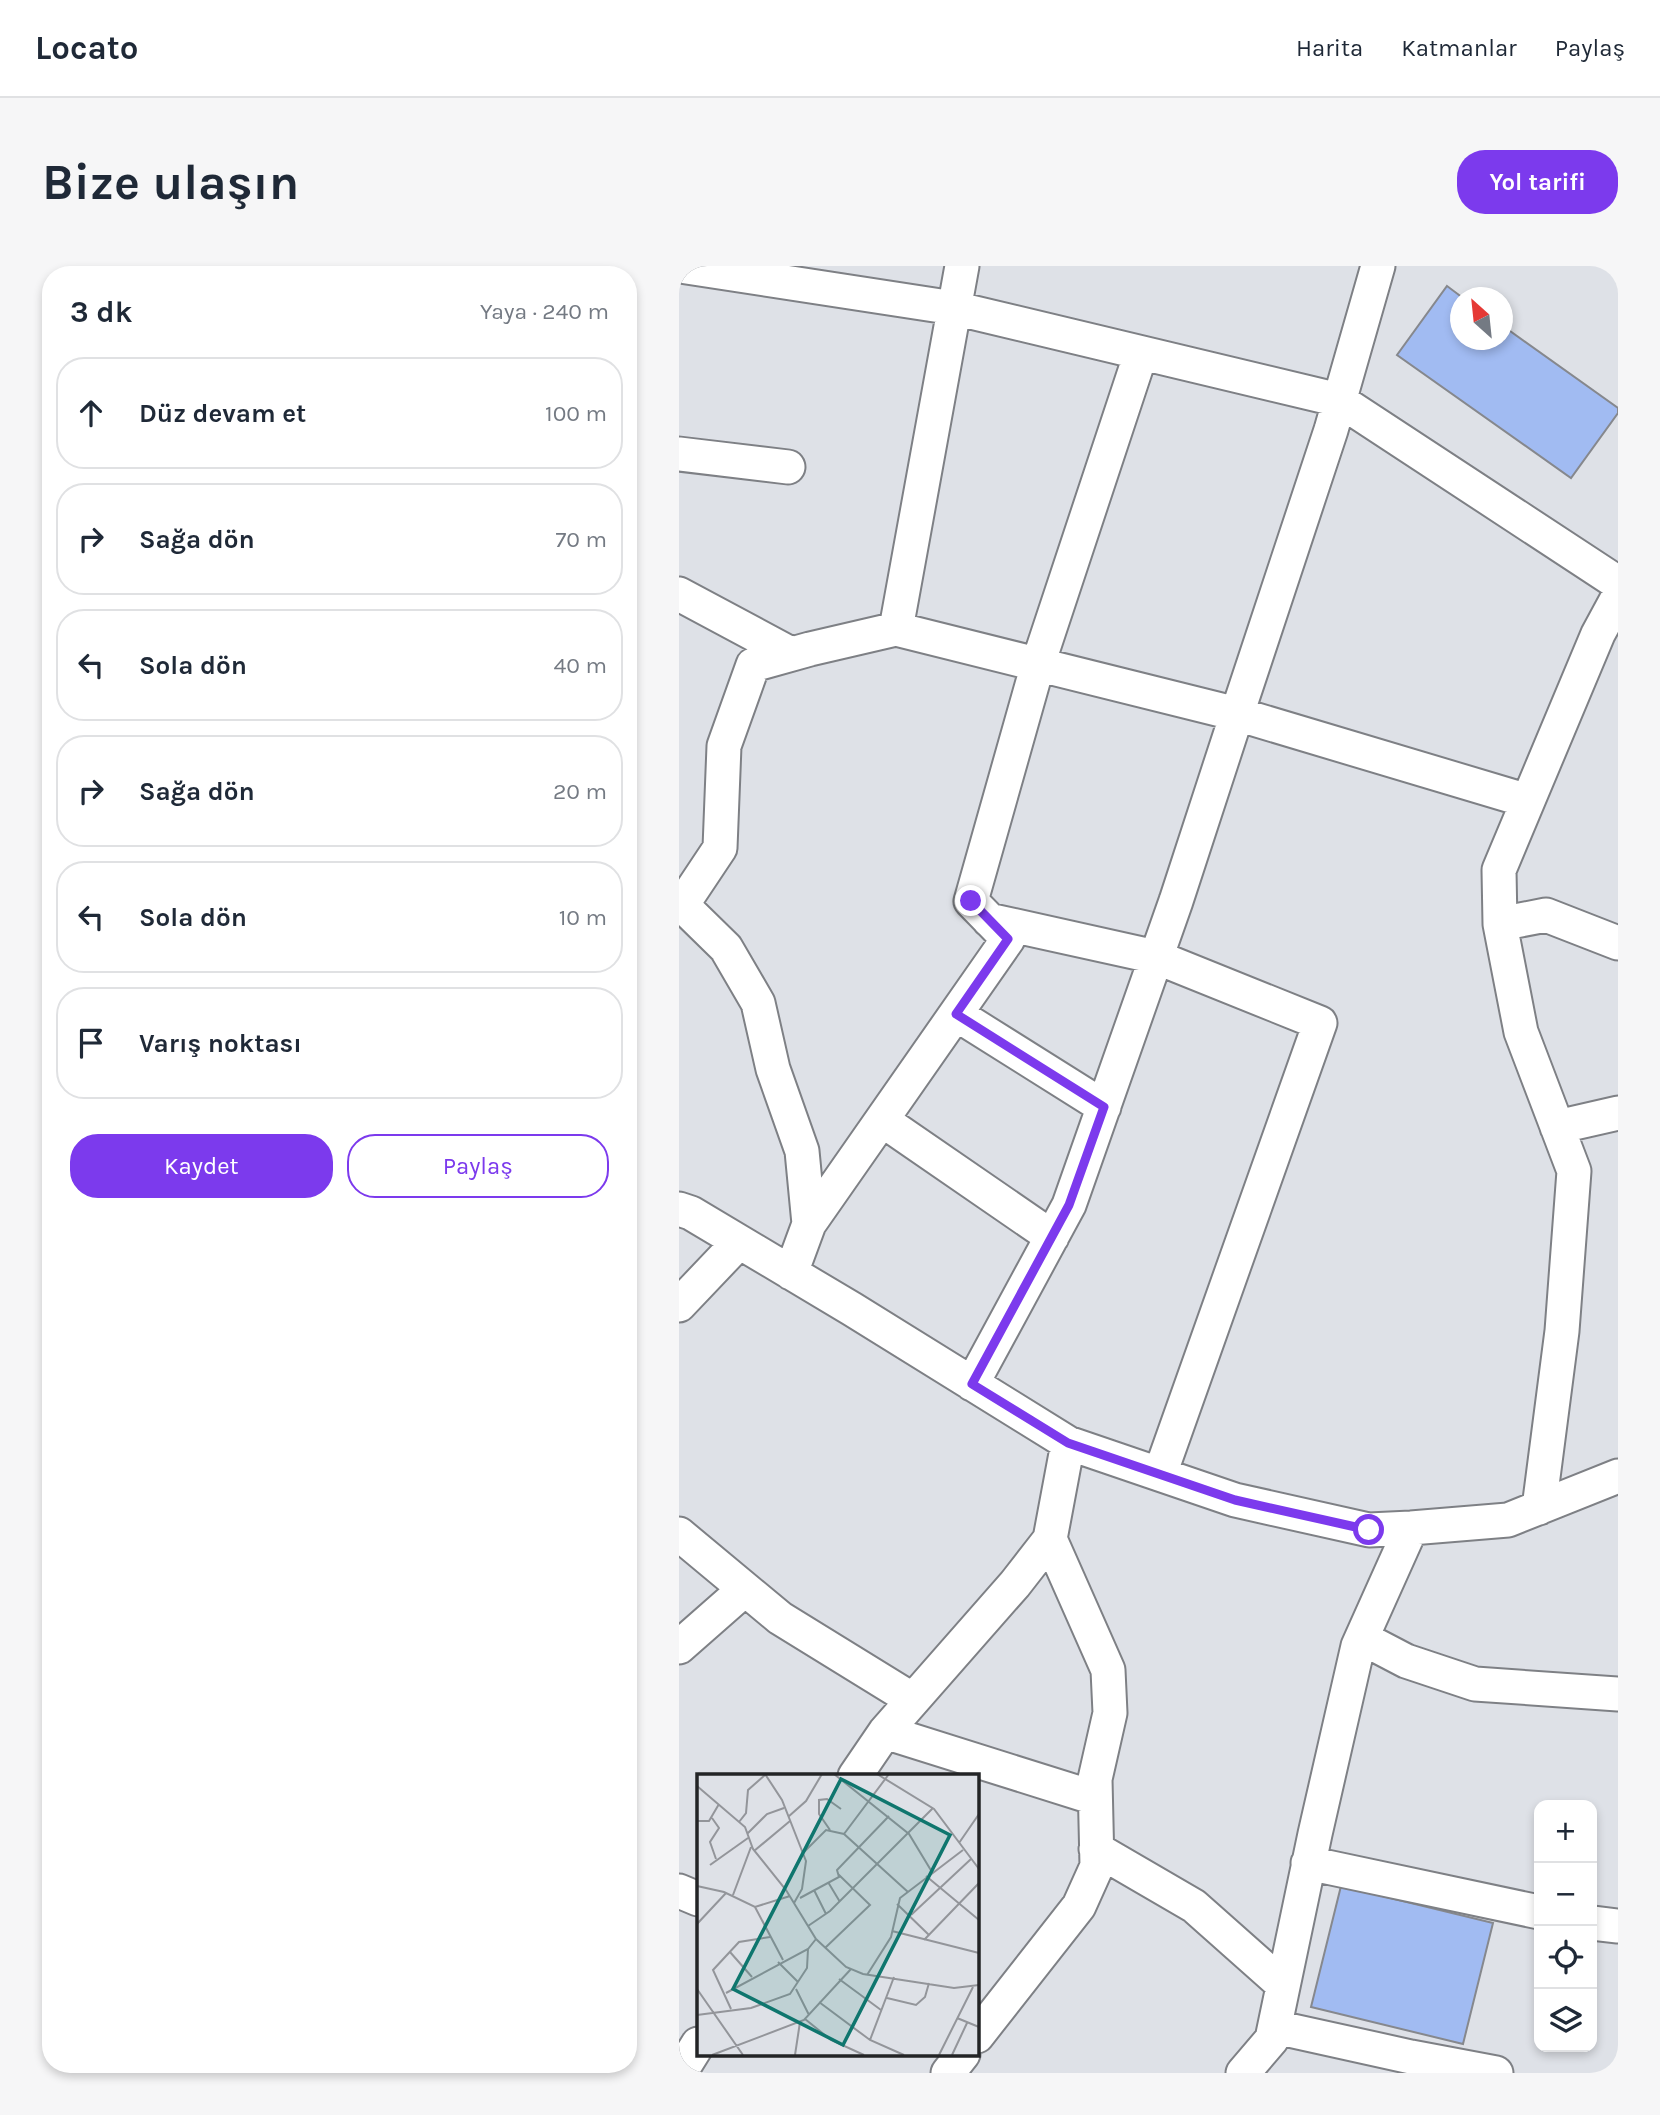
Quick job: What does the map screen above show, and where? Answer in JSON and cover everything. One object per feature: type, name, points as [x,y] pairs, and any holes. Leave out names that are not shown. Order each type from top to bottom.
[{"type":"street","points":[[680,266],[954,307],[1339,400],[1618,583]]},
{"type":"street","points":[[896,629],[962,266]]},
{"type":"street","points":[[972,1384],[1069,1205],[1237,714],[1339,400],[1378,266]]},
{"type":"street","points":[[791,1273],[809,1224],[1008,939],[971,901],[1038,664],[1141,353]]},
{"type":"street","points":[[679,454],[788,467]]},
{"type":"street","points":[[679,594],[791,654]]},
{"type":"street","points":[[1539,1508],[1562,1331],[1574,1171],[1521,1032],[1500,924],[1499,870],[1528,801],[1608,637],[1618,597]]},
{"type":"street","points":[[809,1224],[802,1151],[773,1069],[758,1003],[726,948],[680,903],[720,848],[724,746],[754,665],[896,629],[1237,714],[1528,801]]},
{"type":"street","points":[[1500,924],[1546,915],[1618,943]]},
{"type":"street","points":[[989,920],[1156,957],[1320,1023],[1160,1474]]},
{"type":"street","points":[[956,1014],[1104,1107]]},
{"type":"street","points":[[1557,1127],[1618,1113]]},
{"type":"street","points":[[882,1120],[1052,1237]]},
{"type":"street","points":[[679,1209],[791,1273],[1068,1443],[1235,1500],[1369,1530],[1411,1528],[1508,1520],[1618,1476]]},
{"type":"street","points":[[679,1305],[739,1242]]},
{"type":"street","points":[[856,1774],[885,1732],[1015,1584],[1050,1539],[1068,1443]]},
{"type":"street","points":[[1249,2070],[1272,2039],[1308,1863],[1358,1646],[1411,1528]]},
{"type":"street","points":[[679,1534],[779,1618],[913,1700]]},
{"type":"street","points":[[978,2035],[1079,1906],[1097,1866],[1095,1779],[1110,1713],[1108,1670],[1050,1539]]},
{"type":"street","points":[[679,1647],[744,1589]]},
{"type":"street","points":[[1362,1638],[1406,1661],[1475,1684],[1618,1694]]},
{"type":"street","points":[[885,1732],[1095,1798]]},
{"type":"street","points":[[1096,1849],[1194,1906],[1283,1985]]},
{"type":"street","points":[[1308,1863],[1534,1911]]},
{"type":"street","points":[[679,1891],[697,1899]]},
{"type":"street","points":[[1597,1924],[1618,1926]]},
{"type":"street","points":[[1275,2027],[1496,2073]]},
{"type":"street","points":[[680,2073],[697,2046]]},
{"type":"street","points":[[948,2073],[961,2056]]},
{"type":"building","points":[[1447,286],[1450,288],[1450,350],[1513,350],[1513,333],[1618,408],[1618,413],[1571,478],[1397,355]]},
{"type":"building","points":[[1341,1886],[1493,1923],[1463,2044],[1311,2007]]},
{"type":"route","points":[[971,901],[1008,939],[956,1014],[1104,1107],[1069,1205],[972,1384],[1068,1443],[1235,1500],[1369,1530]]}]
